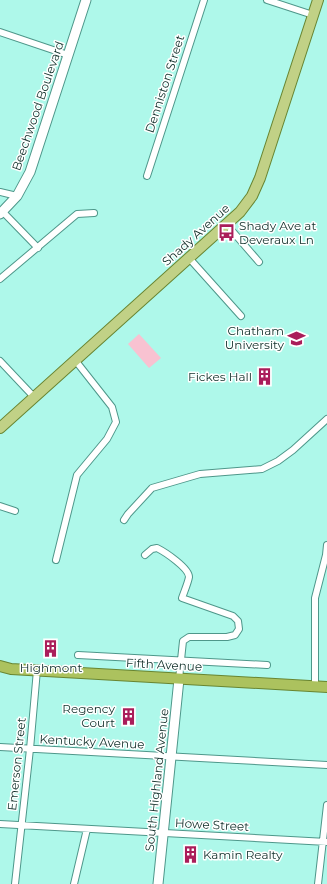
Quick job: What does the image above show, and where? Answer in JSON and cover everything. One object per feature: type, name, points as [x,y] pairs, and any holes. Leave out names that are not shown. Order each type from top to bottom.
[{"type":"highway","name":"Fifth Avenue","points":[[0,666],[10,669],[327,687]]},
{"type":"main road","name":"Beechwood Boulevard","points":[[1,213],[17,196],[30,172],[86,0]]},
{"type":"main road","name":"Shady Avenue","points":[[0,428],[227,225],[240,212],[252,196],[260,178],[318,0]]},
{"type":"main road","name":"South Highland Avenue","points":[[158,884],[179,679]]},
{"type":"street","name":"Denniston Street","points":[[147,176],[204,0]]},
{"type":"street","points":[[267,0],[313,15]]},
{"type":"street","points":[[0,32],[68,55]]},
{"type":"street","points":[[0,192],[17,196]]},
{"type":"street","points":[[1,213],[38,248]]},
{"type":"street","points":[[0,279],[77,214],[94,213]]},
{"type":"street","points":[[227,225],[259,262]]},
{"type":"street","points":[[189,258],[241,316]]},
{"type":"street","points":[[56,560],[77,475],[107,439],[116,422],[112,407],[75,360]]},
{"type":"street","points":[[0,361],[34,397]]},
{"type":"street","points":[[124,520],[152,488],[200,474],[262,469],[278,461],[293,450],[327,419]]},
{"type":"street","points":[[0,506],[15,511]]},
{"type":"street","points":[[315,686],[315,598],[326,555],[327,545]]},
{"type":"street","points":[[145,555],[152,549],[157,548],[167,554],[187,571],[189,577],[182,598],[233,616],[238,621],[239,629],[235,635],[227,637],[189,637],[183,641],[179,679]]},
{"type":"street","points":[[78,655],[267,665]]},
{"type":"street","name":"Emerson Street","points":[[14,884],[22,826],[37,670]]},
{"type":"street","name":"Kentucky Avenue","points":[[0,747],[327,765]]},
{"type":"street","points":[[318,884],[325,842],[327,805]]},
{"type":"street","name":"Howe Street","points":[[0,824],[325,842]]},
{"type":"street","points":[[74,884],[87,829]]},
{"type":"shaded area","points":[[139,334],[161,358],[149,368],[128,344]]},
{"type":"place","name":"Shady Ave at Deveraux Ln","points":[[226,233]]},
{"type":"place","name":"Chatham University","points":[[297,338]]},
{"type":"place","name":"Fickes Hall","points":[[265,377]]},
{"type":"place","name":"Highmont","points":[[51,649]]},
{"type":"place","name":"Regency Court","points":[[128,716]]},
{"type":"place","name":"Kamin Realty","points":[[190,855]]}]
